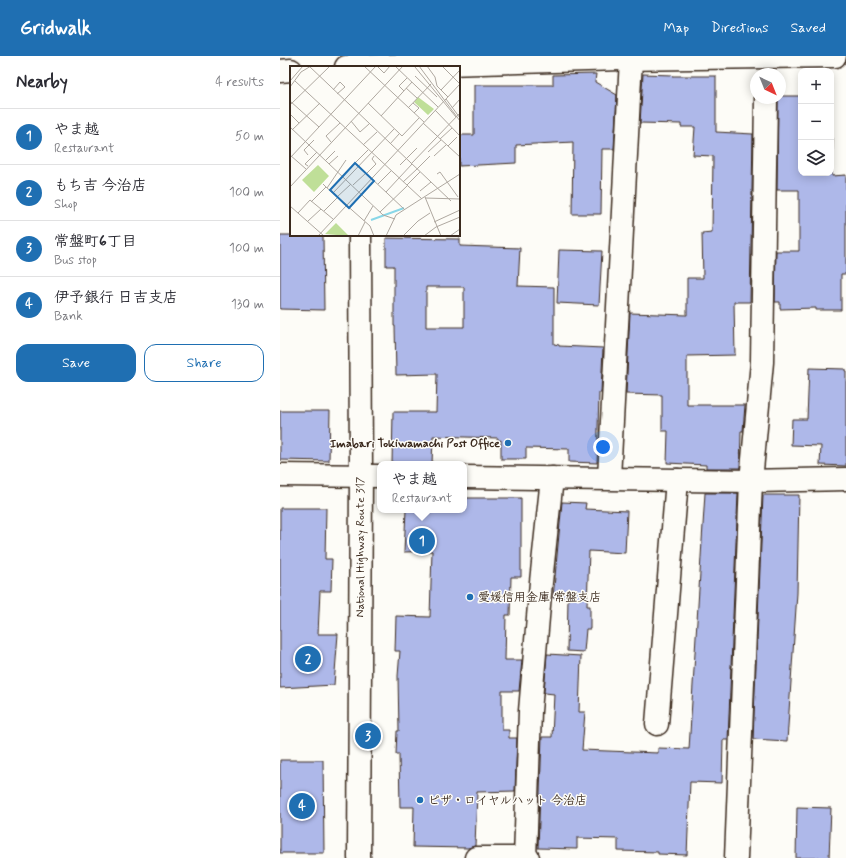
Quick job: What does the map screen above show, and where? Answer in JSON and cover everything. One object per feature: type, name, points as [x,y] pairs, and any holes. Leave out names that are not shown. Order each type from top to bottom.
[{"type":"main road","points":[[356,64],[624,58],[767,65],[834,56]]},
{"type":"main road","points":[[609,478],[624,58]]},
{"type":"main road","points":[[280,71],[290,70]]},
{"type":"main road","points":[[736,858],[751,480],[762,362],[766,104]]},
{"type":"main road","name":"National Highway Route 317","points":[[359,858],[370,476],[360,236]]},
{"type":"main road","points":[[280,475],[370,476]]},
{"type":"main road","points":[[467,477],[677,480],[846,479]]},
{"type":"main road","points":[[476,858],[526,858],[530,710],[552,478]]},
{"type":"main road","points":[[657,724],[677,480]]},
{"type":"building","points":[[596,74],[595,82],[617,95],[614,149],[602,149],[601,214],[572,214],[573,142],[516,145],[516,163],[460,166],[460,135],[474,135],[474,85],[553,85],[553,75]]},
{"type":"building","points":[[643,74],[672,76],[716,76],[716,132],[753,134],[750,302],[734,302],[735,355],[687,356],[687,405],[745,405],[743,431],[741,431],[740,468],[706,468],[706,465],[667,463],[668,431],[662,431],[662,395],[626,394],[630,313],[687,315],[687,278],[703,278],[702,233],[712,232],[713,156],[693,155],[695,127],[681,127],[681,124],[640,123]]},
{"type":"building","points":[[786,96],[798,96],[798,176],[846,175],[846,274],[841,274],[841,310],[816,310],[816,308],[780,309],[780,302],[775,302],[776,251],[799,251],[799,190],[777,190],[778,104],[786,104]]},
{"type":"building","points":[[280,235],[323,236],[324,310],[280,309]]},
{"type":"building","points":[[386,238],[460,239],[460,246],[520,248],[518,286],[554,287],[554,344],[559,346],[603,348],[601,393],[599,393],[597,463],[569,462],[569,449],[526,448],[526,459],[501,459],[501,440],[498,441],[498,438],[433,436],[432,461],[392,461],[393,412],[436,412],[437,374],[396,375],[394,266],[386,266]],"holes":[[[426,287],[464,287],[464,327],[426,327]]]},
{"type":"building","points":[[559,250],[602,251],[599,305],[557,303]]},
{"type":"building","points":[[809,368],[845,369],[846,371],[846,466],[820,465],[821,446],[791,445],[792,419],[807,419]]},
{"type":"building","points":[[280,411],[330,411],[329,461],[280,460]]},
{"type":"building","points":[[705,493],[738,493],[728,740],[723,740],[722,783],[690,782],[687,855],[658,854],[658,852],[618,851],[618,839],[577,838],[577,849],[538,848],[542,737],[552,737],[554,694],[544,692],[547,654],[581,656],[579,712],[585,712],[582,750],[658,753],[658,748],[689,749]]},
{"type":"building","points":[[763,495],[799,495],[797,593],[787,741],[753,739]]},
{"type":"building","points":[[467,498],[521,498],[521,577],[511,577],[510,615],[506,615],[505,660],[522,660],[519,691],[502,691],[502,730],[509,730],[509,738],[517,738],[515,791],[477,792],[475,846],[468,848],[413,847],[414,807],[400,807],[399,754],[396,754],[397,731],[399,731],[398,676],[400,651],[395,651],[396,616],[430,617],[432,551],[404,552],[406,513],[467,513]]},
{"type":"building","points":[[562,502],[586,503],[585,509],[627,511],[625,553],[589,551],[587,606],[590,606],[590,629],[586,629],[584,652],[567,651],[568,598],[553,598]]},
{"type":"building","points":[[280,508],[326,508],[325,559],[332,559],[331,591],[320,591],[318,634],[338,634],[334,685],[280,688]]},
{"type":"building","points":[[280,760],[323,760],[324,853],[280,853]]},
{"type":"building","points":[[797,807],[831,808],[829,858],[796,858]]},
{"type":"place","name":"Imabari Tokiwamachi Post Office","points":[[508,443]]},
{"type":"place","name":"やま越","points":[[422,541]]},
{"type":"place","name":"愛媛信用金庫 常盤支店","points":[[470,597]]},
{"type":"place","name":"もち吉 今治店","points":[[308,659]]},
{"type":"place","name":"常盤町6丁目","points":[[368,736]]},
{"type":"place","name":"ピザ・ロイヤルハット 今治店","points":[[420,800]]},
{"type":"place","name":"伊予銀行 日吉支店","points":[[302,806]]}]
